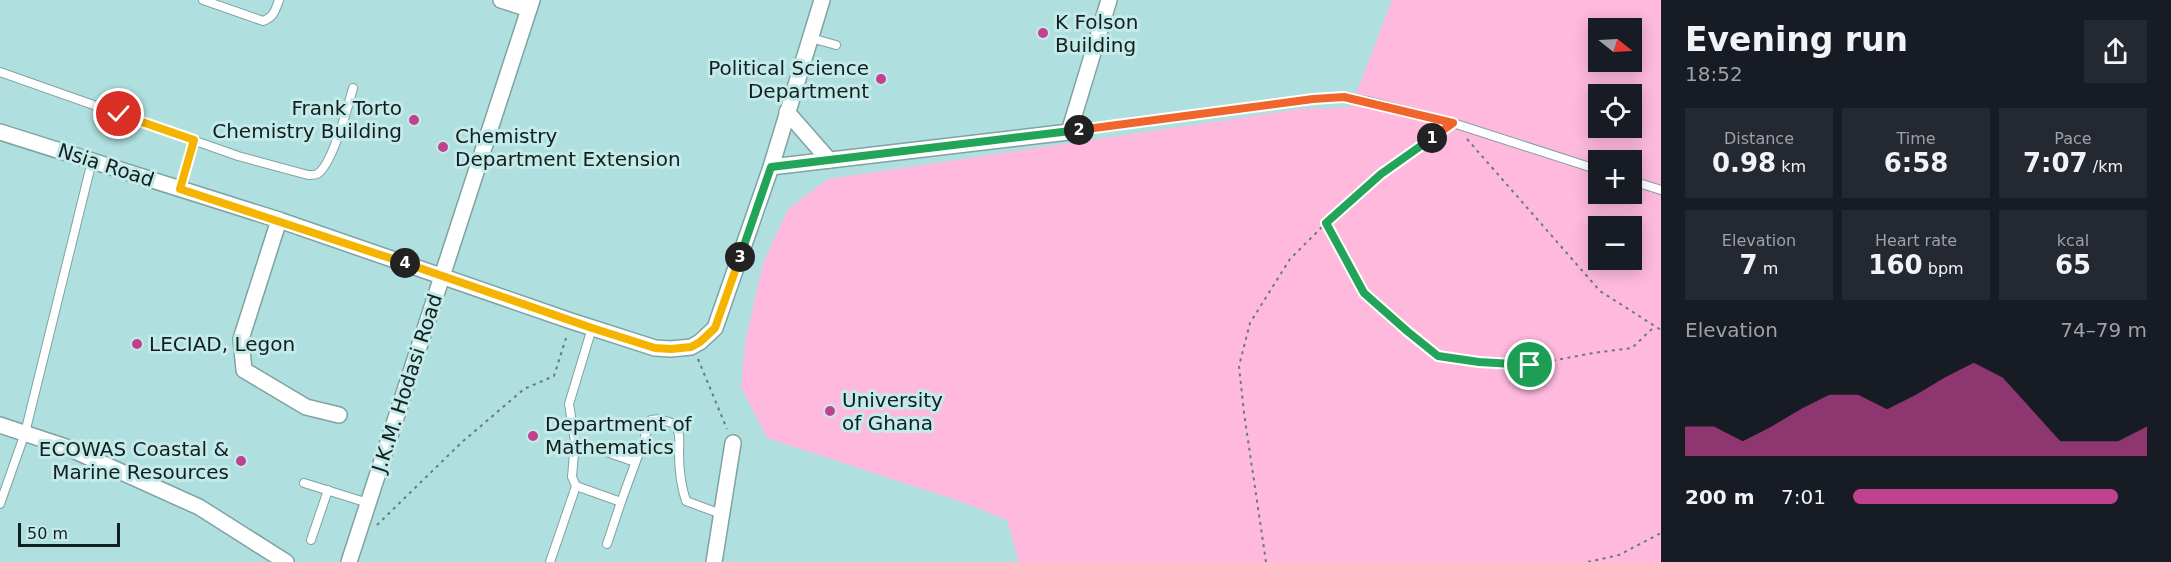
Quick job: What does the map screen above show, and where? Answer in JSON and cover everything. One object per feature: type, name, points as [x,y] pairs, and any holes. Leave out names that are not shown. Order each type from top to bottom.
[{"type":"street","points":[[501,0],[531,5]]},
{"type":"street","points":[[691,347],[715,328],[771,167],[822,0]]},
{"type":"street","points":[[771,167],[1069,132],[1108,0]]},
{"type":"street","name":"J.K.M. Hodasi Road","points":[[349,562],[531,5]]},
{"type":"street","points":[[788,112],[829,160]]},
{"type":"street","name":"Nsia Road","points":[[0,132],[92,159],[279,220],[655,348],[691,347]]},
{"type":"street","points":[[279,220],[241,339],[244,370],[306,407],[339,415]]},
{"type":"street","points":[[0,425],[66,447],[199,507],[286,562]]},
{"type":"street","points":[[714,562],[733,443]]},
{"type":"lane","points":[[202,0],[263,21],[271,19],[279,0]]},
{"type":"lane","points":[[811,38],[836,45]]},
{"type":"lane","points":[[0,72],[238,156],[308,175],[316,174],[323,168],[333,150],[353,88]]},
{"type":"lane","points":[[1069,132],[1313,99],[1344,97],[1453,123],[1588,166]]},
{"type":"lane","points":[[180,189],[194,140]]},
{"type":"lane","points":[[0,504],[25,433],[92,159]]},
{"type":"lane","points":[[1642,184],[1661,190]]},
{"type":"lane","points":[[550,562],[576,486],[572,477],[575,441],[569,404],[592,328]]},
{"type":"lane","points":[[607,544],[651,420],[659,419],[675,424],[681,434],[679,451],[681,487],[686,501],[721,514]]},
{"type":"lane","points":[[575,441],[635,462]]},
{"type":"lane","points":[[304,483],[368,503]]},
{"type":"lane","points":[[576,486],[621,502]]},
{"type":"lane","points":[[311,540],[328,490]]},
{"type":"path","points":[[1266,562],[1239,366],[1250,323],[1290,259],[1326,223],[1381,174],[1453,123],[1600,291],[1661,330]]},
{"type":"path","points":[[1326,223],[1364,293],[1438,356],[1479,362],[1530,365],[1632,348],[1656,326]]},
{"type":"path","points":[[371,530],[461,443],[524,389],[554,376],[571,321]]},
{"type":"path","points":[[691,347],[699,360],[733,443]]},
{"type":"path","points":[[1588,562],[1619,555],[1661,533]]},
{"type":"shaded area","name":"University of Ghana","points":[[0,0],[1661,0],[1661,562],[0,562]]},
{"type":"shaded area","points":[[1392,0],[1661,0],[1661,562],[1019,562],[1007,520],[962,502],[767,438],[741,387],[745,342],[763,263],[788,209],[828,179],[1300,109],[1351,107]]},
{"type":"place","name":"K Folson Building","points":[[1043,33]]},
{"type":"place","name":"Political Science Department","points":[[881,79]]},
{"type":"place","name":"Frank Torto Chemistry Building","points":[[414,120]]},
{"type":"place","name":"Chemistry Department Extension","points":[[443,147]]},
{"type":"place","name":"LECIAD, Legon","points":[[137,344]]},
{"type":"place","name":"University of Ghana","points":[[830,411]]},
{"type":"place","name":"Department of Mathematics","points":[[533,436]]},
{"type":"place","name":"ECOWAS Coastal & Marine Resources","points":[[241,461]]},
{"type":"route","points":[[119,114],[194,140],[180,189],[442,275],[571,321],[655,348],[671,349],[691,347],[715,328],[771,167],[1344,97],[1453,123],[1381,174],[1326,223],[1364,293],[1438,356],[1479,362],[1530,365]]}]
